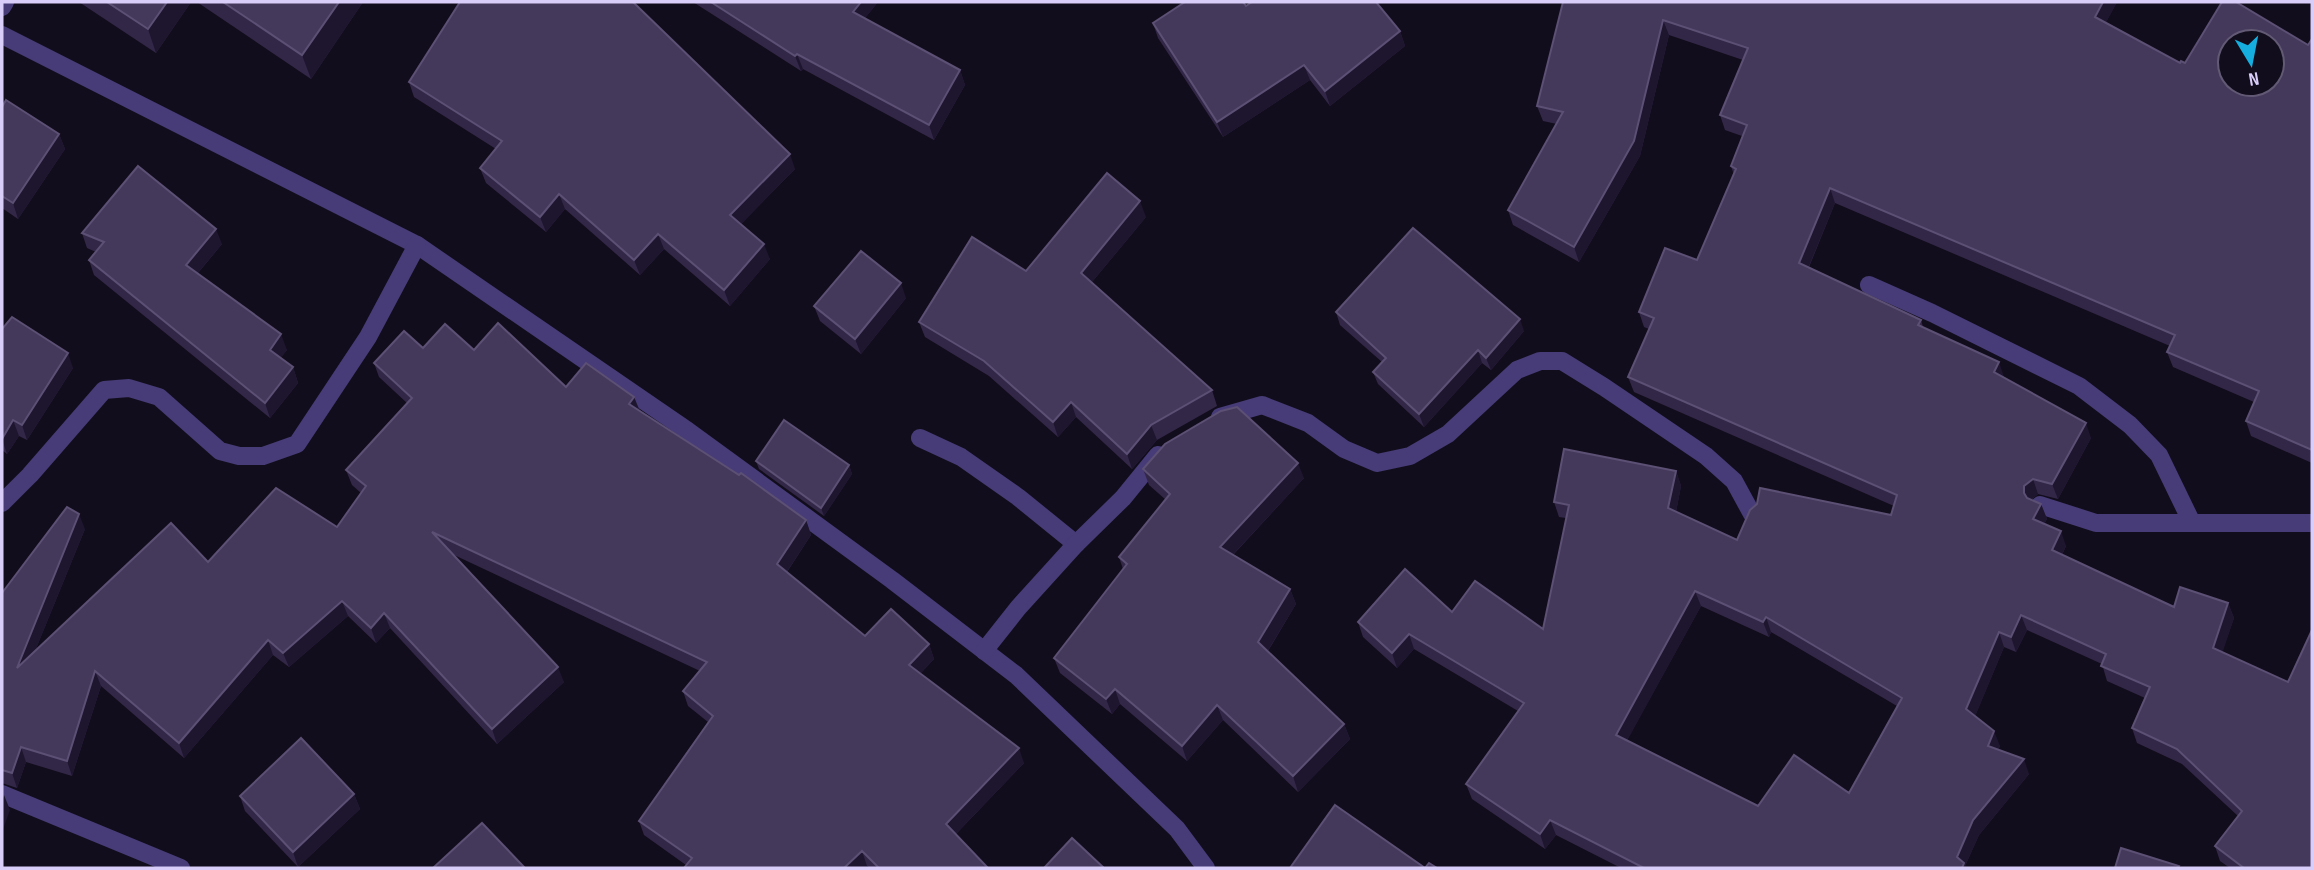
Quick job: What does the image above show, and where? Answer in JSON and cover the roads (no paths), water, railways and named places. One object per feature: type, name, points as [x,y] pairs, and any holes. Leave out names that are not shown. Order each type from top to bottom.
[{"type":"street","points":[[2,7],[5,2]]},
{"type":"street","points":[[2,35],[418,245],[688,431],[892,580],[1016,675],[1177,829],[1206,868]]},
{"type":"street","points":[[2,503],[104,390],[129,388],[159,397],[220,451],[239,456],[263,456],[297,444],[368,337],[418,245]]},
{"type":"street","points":[[1869,285],[1933,313],[2079,386],[2130,425],[2159,455],[2192,523]]},
{"type":"street","points":[[1210,423],[1222,416],[1262,405],[1308,423],[1344,449],[1377,463],[1410,456],[1448,435],[1517,370],[1540,361],[1562,361],[1706,456],[1734,481],[1752,514]]},
{"type":"street","points":[[920,438],[961,457],[1076,544]]},
{"type":"street","points":[[984,651],[1018,608],[1076,544],[1124,498],[1163,450],[1175,443]]},
{"type":"street","points":[[2040,505],[2095,523],[2312,523]]},
{"type":"street","points":[[2,794],[181,868]]}]
